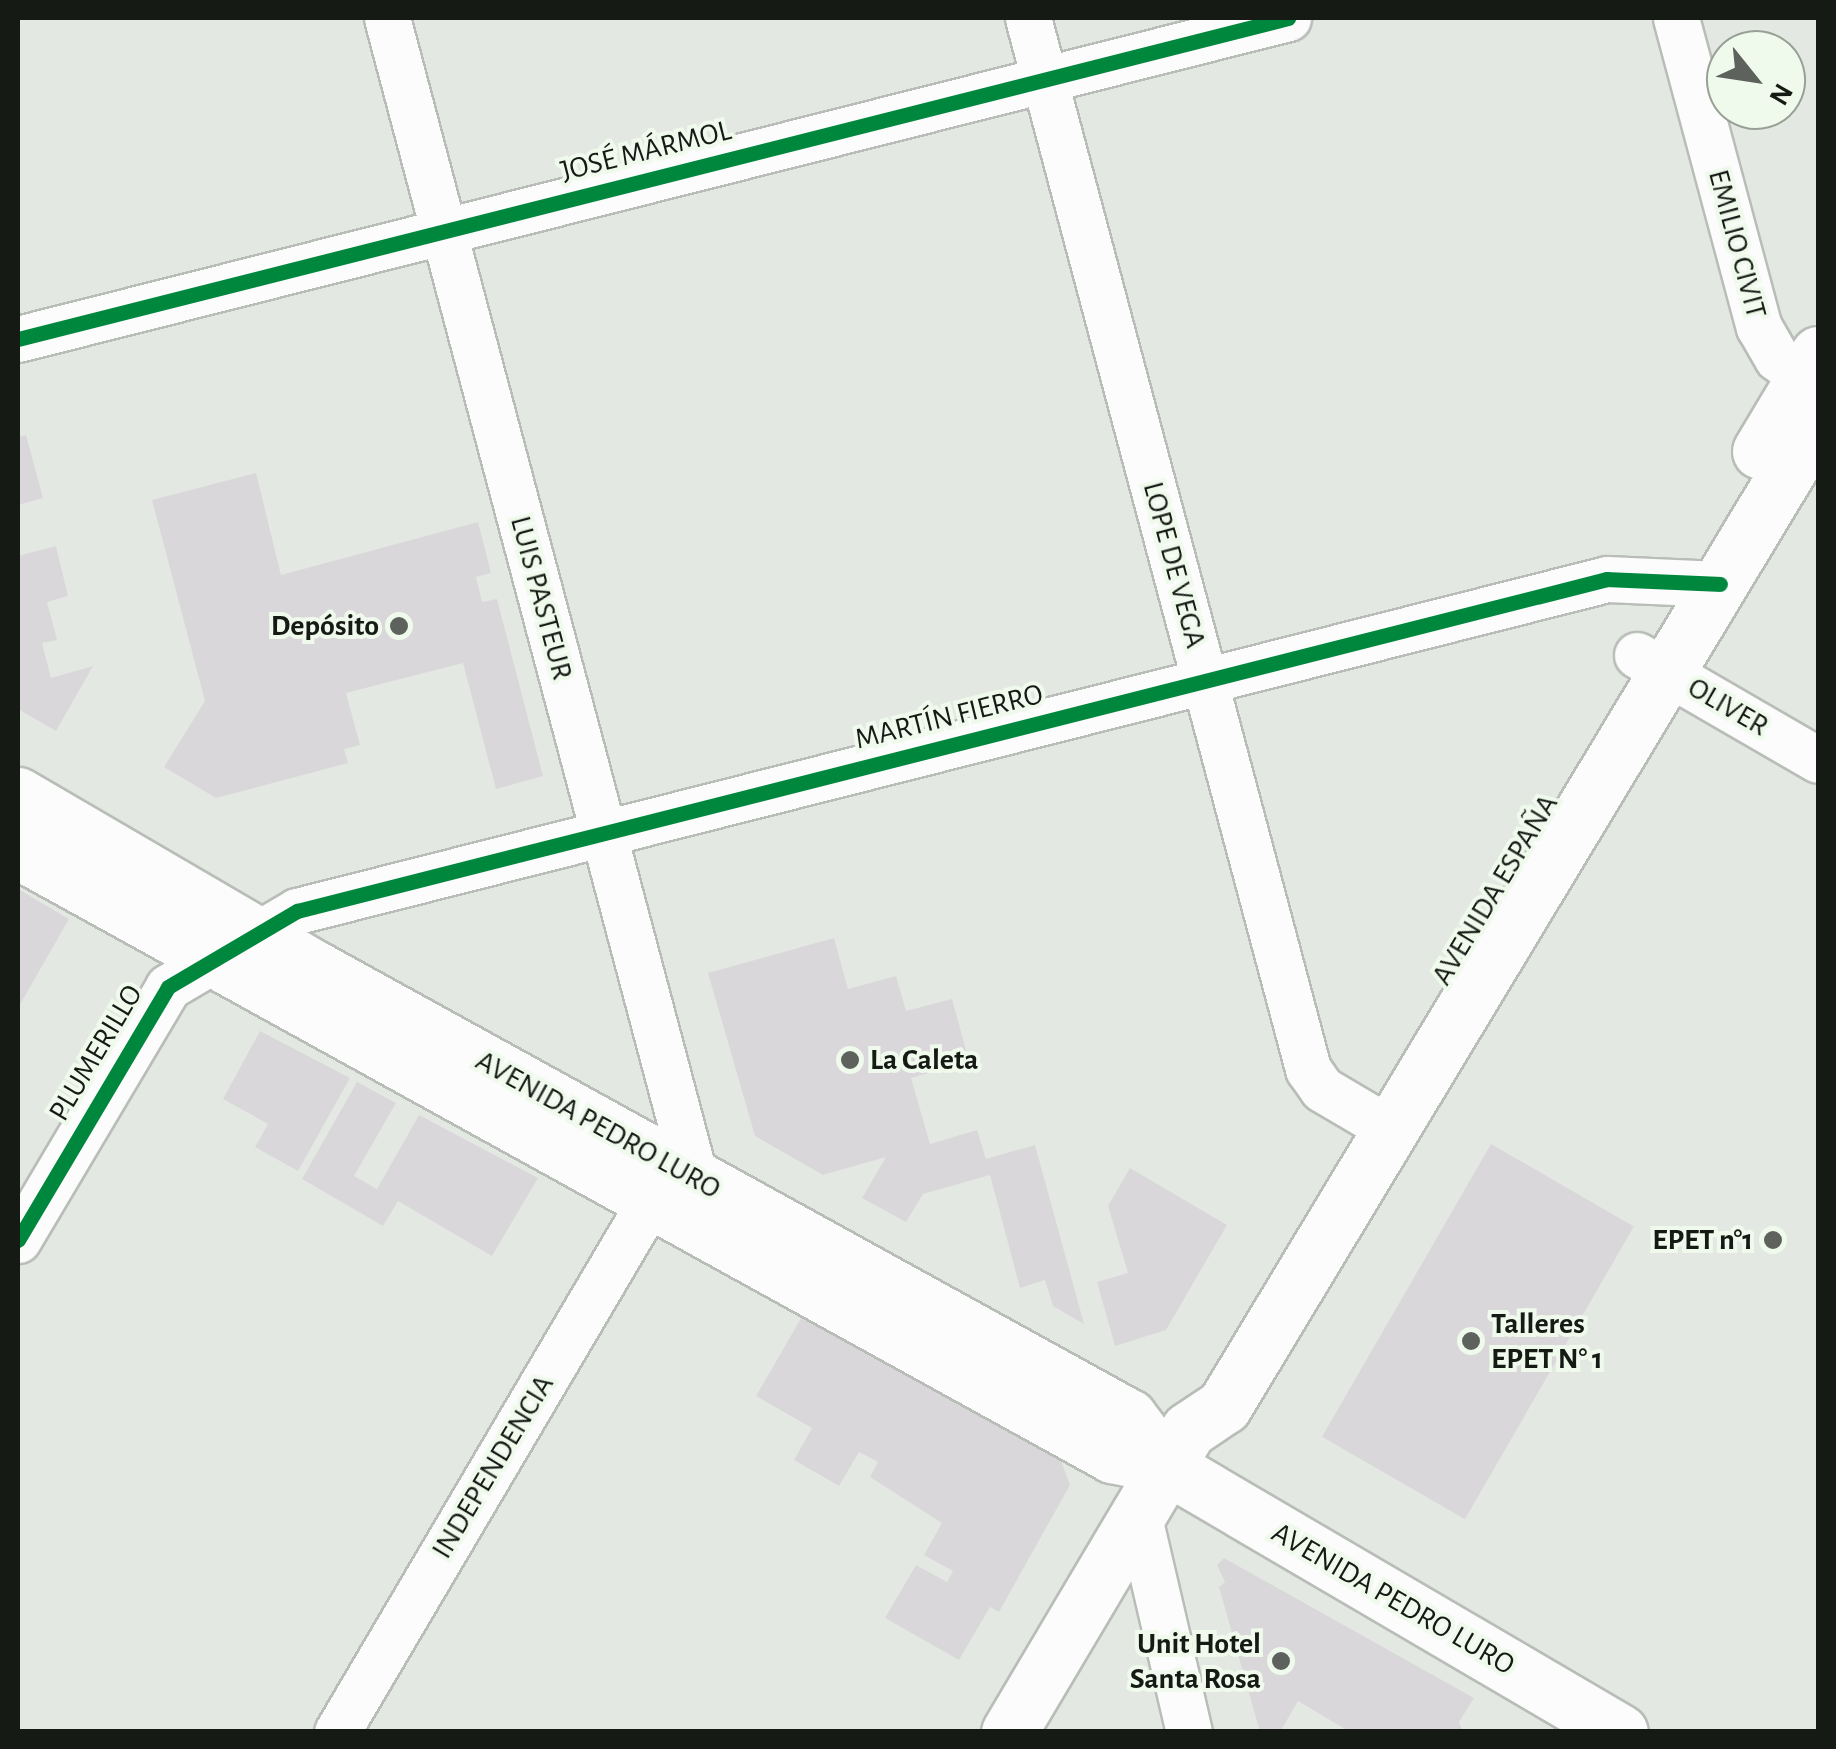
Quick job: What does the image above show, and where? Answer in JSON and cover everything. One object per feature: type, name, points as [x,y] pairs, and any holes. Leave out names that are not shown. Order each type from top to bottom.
[{"type":"main road","name":"AVENIDA ESPAÑA","points":[[1177,1448],[1224,1406],[1376,1121],[1815,386]]},
{"type":"main road","name":"AVENIDA PEDRO LURO","points":[[18,795],[672,1190]]},
{"type":"main road","name":"AVENIDA PEDRO LURO","points":[[18,851],[204,960],[1129,1417],[1620,1732]]},
{"type":"main road","points":[[1009,1732],[1177,1448]]},
{"type":"street","name":"LUIS PASTEUR","points":[[388,18],[604,832],[672,1190]]},
{"type":"street","name":"LOPE DE VEGA","points":[[1028,18],[1308,1069],[1322,1089],[1376,1121]]},
{"type":"street","name":"JOSÉ MÁRMOL","points":[[18,338],[1288,18]]},
{"type":"street","name":"EMILIO CIVIT","points":[[1676,18],[1758,328],[1777,358],[1815,386]]},
{"type":"street","name":"MARTÍN FIERRO","points":[[204,960],[313,906],[1205,680],[1607,579],[1701,582]]},
{"type":"street","name":"OLIVER","points":[[1652,664],[1818,760]]},
{"type":"street","name":"PLUMERILLO","points":[[18,1240],[162,994],[204,960]]},
{"type":"street","name":"INDEPENDENCIA","points":[[337,1732],[672,1190]]},
{"type":"street","points":[[1138,1513],[1189,1732]]},
{"type":"building","points":[[26,435],[43,498],[18,505],[18,437]]},
{"type":"building","points":[[256,473],[281,575],[478,522],[491,573],[476,577],[482,602],[497,599],[543,776],[496,789],[463,663],[346,693],[360,745],[344,749],[348,763],[216,798],[164,767],[205,701],[152,500]]},
{"type":"building","points":[[56,546],[68,596],[47,602],[57,640],[42,643],[51,678],[93,666],[56,731],[18,709],[18,556]]},
{"type":"building","points":[[18,889],[69,919],[18,1008]]},
{"type":"building","points":[[834,938],[848,989],[896,976],[906,1011],[952,999],[969,1061],[911,1078],[930,1144],[977,1130],[986,1159],[1035,1145],[1084,1324],[1053,1306],[1045,1280],[1020,1288],[990,1175],[923,1194],[906,1222],[862,1198],[886,1157],[823,1175],[755,1136],[708,973]]},
{"type":"building","points":[[260,1031],[350,1078],[298,1171],[255,1147],[268,1124],[223,1099]]},
{"type":"building","points":[[357,1082],[396,1103],[354,1176],[377,1189],[419,1115],[538,1178],[492,1256],[398,1201],[383,1226],[302,1179]]},
{"type":"building","name":"Talleres EPET N° 1","points":[[1491,1144],[1634,1226],[1465,1519],[1322,1437]]},
{"type":"building","points":[[1130,1168],[1227,1225],[1166,1330],[1115,1346],[1097,1282],[1128,1273],[1108,1206]]},
{"type":"building","points":[[804,1313],[1060,1458],[1070,1485],[999,1612],[990,1607],[959,1660],[885,1618],[916,1565],[947,1582],[953,1571],[924,1555],[942,1523],[870,1477],[878,1462],[859,1452],[839,1486],[794,1460],[812,1428],[756,1396]]},
{"type":"building","points":[[1224,1558],[1474,1698],[1459,1722],[1463,1732],[1350,1732],[1298,1701],[1280,1732],[1260,1732],[1219,1587],[1225,1582],[1217,1565]]},
{"type":"cycle path","points":[[18,339],[1288,18]]},
{"type":"cycle path","points":[[18,1240],[168,987],[297,911],[1607,579],[1720,584]]},
{"type":"place","name":"Depósito","points":[[399,626]]},
{"type":"place","name":"La Caleta","points":[[850,1060]]},
{"type":"place","name":"EPET n°1","points":[[1773,1240]]},
{"type":"place","name":"Talleres EPET N° 1","points":[[1471,1341]]},
{"type":"place","name":"Unit Hotel Santa Rosa","points":[[1281,1661]]}]
